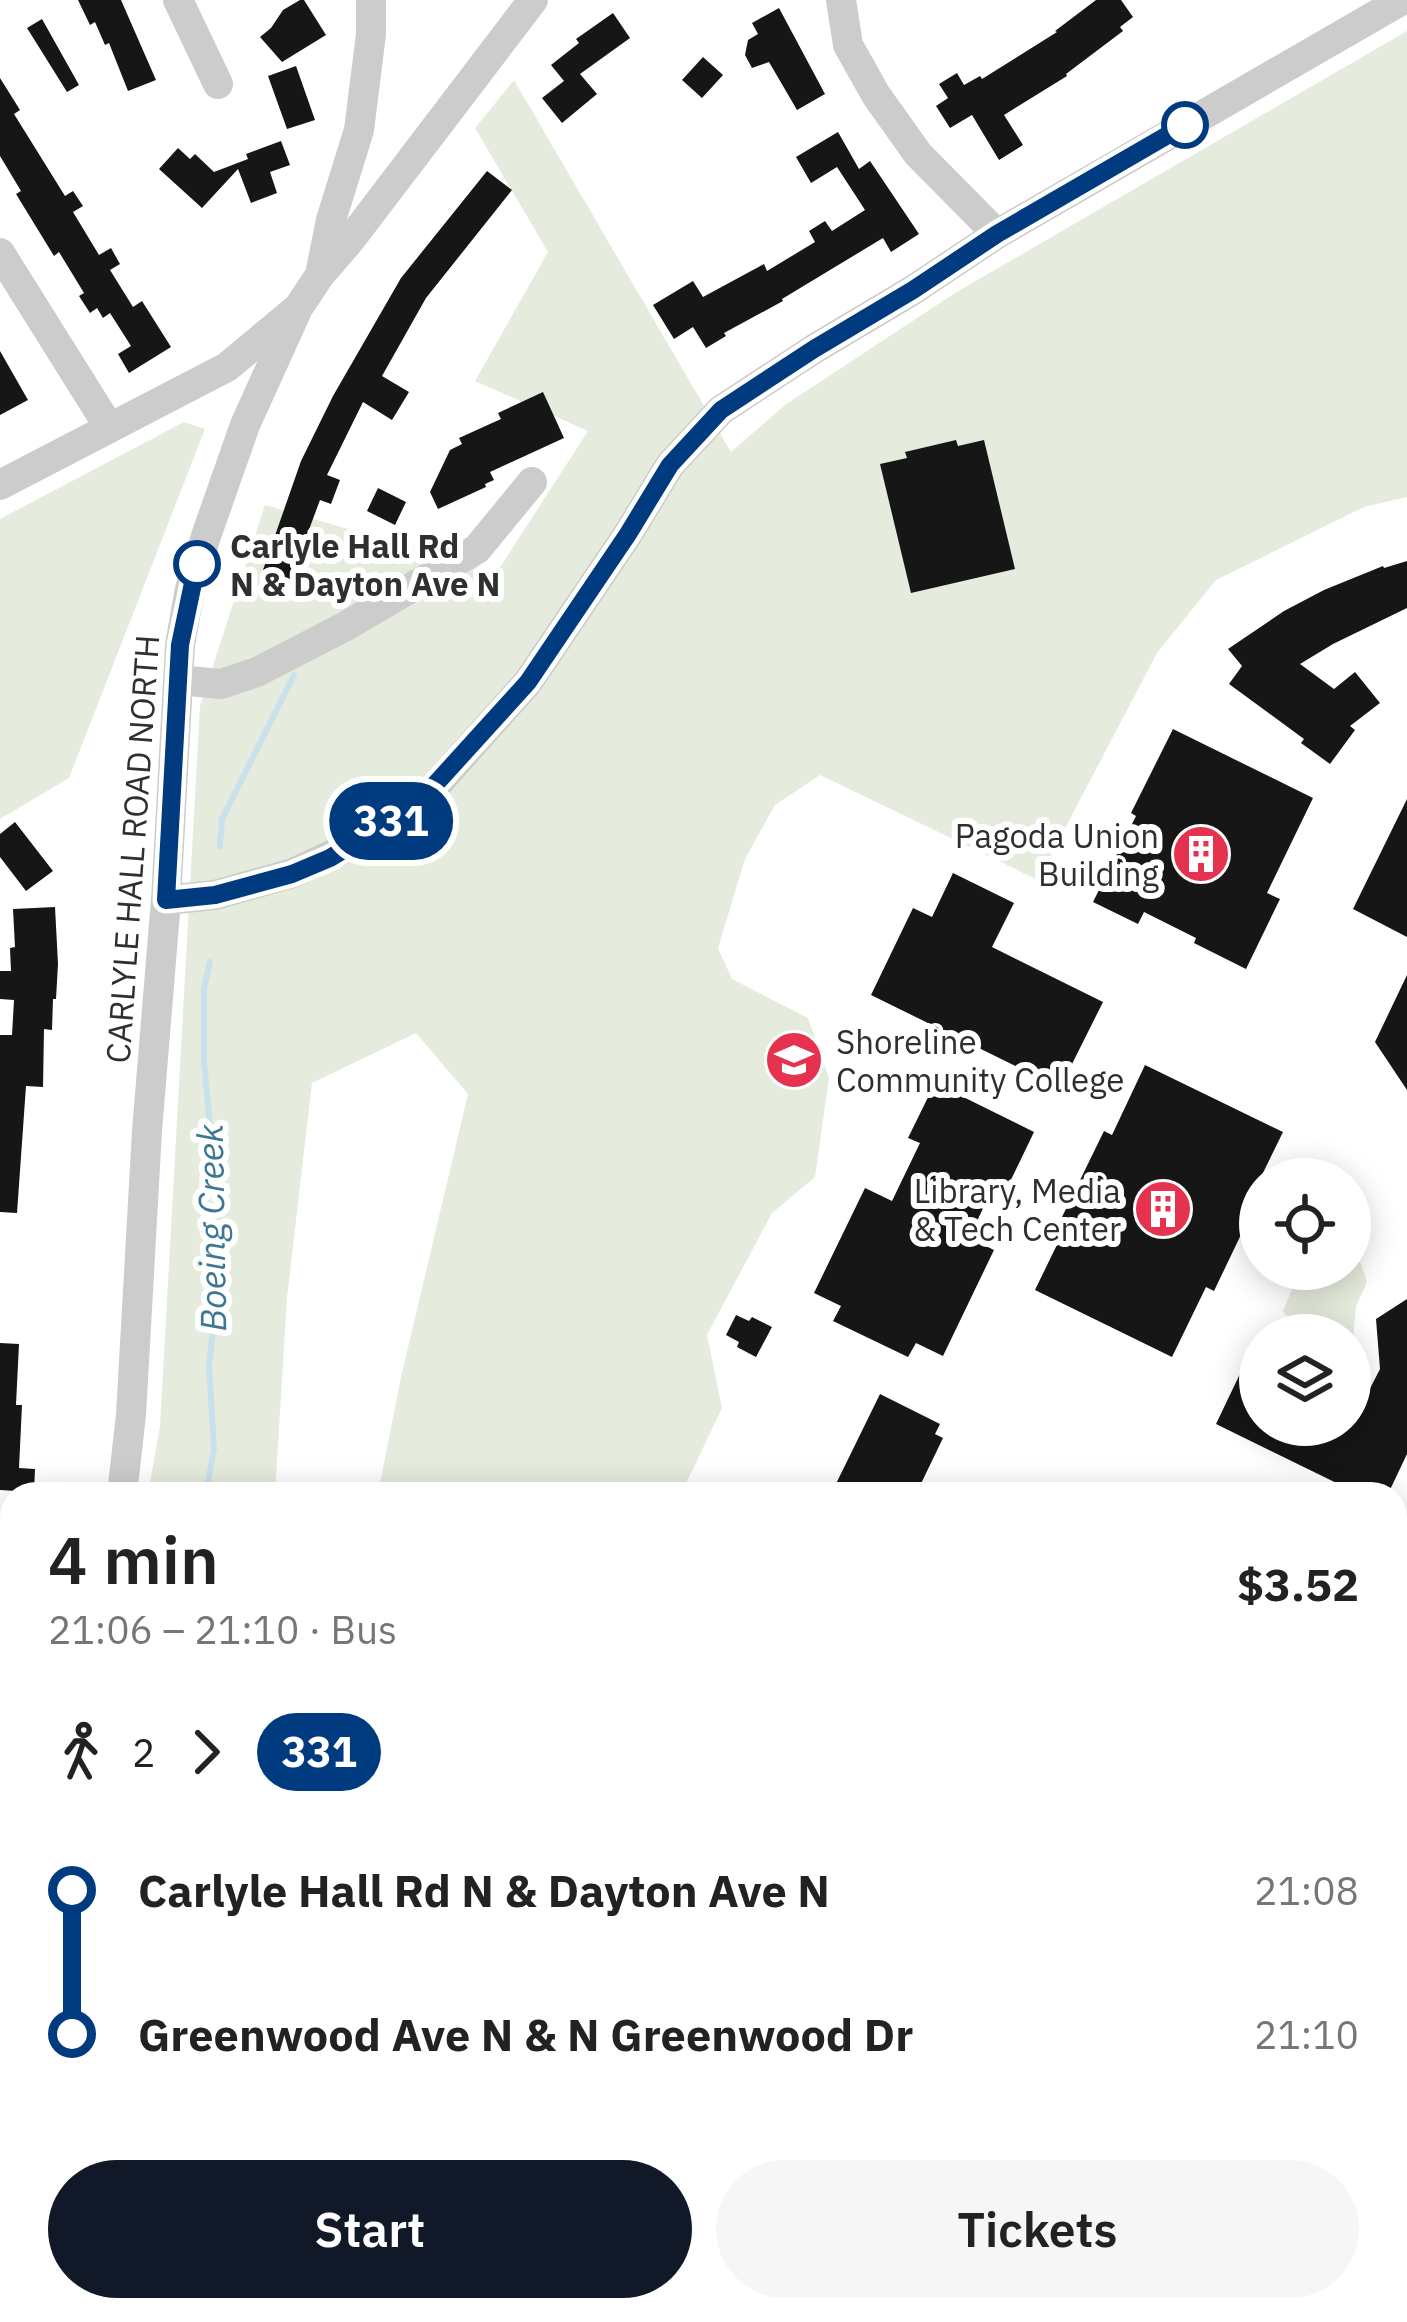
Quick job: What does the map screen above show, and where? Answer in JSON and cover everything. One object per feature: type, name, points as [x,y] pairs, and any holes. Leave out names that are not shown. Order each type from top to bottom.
[{"type":"street","points":[[178,0],[218,84]]},
{"type":"street","points":[[320,275],[331,220],[359,130],[371,0]]},
{"type":"street","points":[[0,484],[217,372],[298,308],[533,0]]},
{"type":"street","points":[[841,0],[848,45],[876,95],[918,154],[997,234]]},
{"type":"street","points":[[166,900],[215,895],[292,874],[330,858],[399,816],[430,790],[528,682],[670,465],[721,410],[997,234],[1402,0]]},
{"type":"street","points":[[352,155],[370,173],[385,177],[403,171]]},
{"type":"street","points":[[0,253],[110,427]]},
{"type":"street","name":"CARLYLE HALL ROAD NORTH","points":[[123,1482],[180,645],[206,536],[252,409],[298,308]]},
{"type":"street","points":[[217,372],[241,384],[252,409]]},
{"type":"street","points":[[178,680],[221,684],[257,672],[346,626],[477,549],[532,482]]},
{"type":"green space","points":[[1407,31],[1407,497],[1364,507],[1216,580],[1157,653],[1038,880],[820,775],[775,805],[745,859],[718,948],[732,979],[808,1018],[829,1078],[815,1177],[772,1213],[707,1335],[722,1408],[687,1482],[380,1482],[468,1094],[416,1033],[312,1083],[287,1298],[276,1482],[150,1482],[160,1426],[200,706],[265,505],[497,572],[588,431],[475,381],[548,252],[475,128],[514,80],[731,452],[785,405],[955,293]]},
{"type":"green space","points":[[184,422],[205,429],[69,778],[0,819],[0,519]]},
{"type":"green space","points":[[1292,1290],[1363,1290],[1355,1314],[1283,1311]]},
{"type":"building","points":[[78,0],[121,0],[156,80],[128,91],[109,43],[105,45],[95,22],[90,25]]},
{"type":"building","points":[[300,0],[326,35],[282,62],[260,37],[283,10]]},
{"type":"building","points":[[1096,0],[1121,0],[1133,17],[1120,27],[1123,31],[1067,76],[1004,115],[1023,145],[999,160],[972,115],[950,128],[936,106],[948,98],[939,84],[957,73],[964,85],[982,79],[1057,32]]},
{"type":"building","points":[[779,8],[825,94],[797,110],[769,62],[752,68],[745,55],[748,40],[758,34],[752,23]]},
{"type":"building","points":[[613,13],[630,38],[580,74],[597,94],[562,123],[542,98],[564,81],[551,65],[579,43],[576,39]]},
{"type":"building","points":[[42,19],[79,85],[67,92],[27,28]]},
{"type":"building","points":[[703,57],[723,75],[702,98],[682,80]]},
{"type":"building","points":[[296,66],[315,120],[287,129],[268,76]]},
{"type":"building","points":[[0,78],[20,110],[14,114],[65,196],[73,191],[83,206],[73,212],[99,255],[111,248],[120,264],[110,270],[133,307],[142,301],[171,347],[129,373],[118,354],[131,346],[110,313],[103,318],[97,308],[90,313],[79,296],[84,293],[59,252],[54,256],[16,194],[21,191],[0,156]]},
{"type":"building","points":[[838,132],[859,169],[870,161],[919,234],[891,252],[883,238],[706,348],[693,327],[674,339],[653,305],[693,281],[703,297],[764,264],[767,271],[815,242],[809,231],[825,221],[832,231],[865,210],[837,167],[811,183],[796,157]]},
{"type":"building","points":[[281,141],[290,165],[270,172],[277,193],[251,203],[238,169],[202,208],[159,169],[178,148],[190,159],[195,154],[214,172]]},
{"type":"building","points":[[487,171],[512,190],[426,298],[382,376],[409,392],[392,420],[363,402],[327,475],[340,480],[331,504],[320,500],[296,581],[263,570],[301,461],[333,396],[401,278]]},
{"type":"building","points":[[0,351],[28,400],[0,415]]},
{"type":"building","points":[[543,392],[564,438],[490,472],[494,480],[486,487],[438,509],[430,492],[450,450],[462,444],[459,438]]},
{"type":"building","points":[[956,440],[958,446],[984,440],[1015,569],[911,593],[880,464],[907,458],[905,452]]},
{"type":"building","points":[[378,488],[406,502],[395,525],[367,511]]},
{"type":"building","points":[[1407,561],[1407,608],[1300,664],[1334,689],[1355,672],[1380,703],[1350,726],[1355,730],[1330,764],[1229,684],[1242,666],[1228,649],[1324,590]]},
{"type":"building","name":"Pagoda Union Building","points":[[1173,729],[1313,798],[1267,893],[1280,899],[1246,969],[1144,912],[1138,924],[1093,902]]},
{"type":"building","points":[[1407,799],[1407,937],[1353,909]]},
{"type":"building","points":[[15,822],[53,871],[26,891],[0,857],[0,834]]},
{"type":"building","points":[[953,873],[1014,903],[992,947],[1103,1002],[1060,1088],[871,995],[913,908],[932,917]]},
{"type":"building","points":[[55,907],[56,999],[52,1030],[44,1029],[43,1087],[26,1086],[17,1213],[0,1212],[0,1035],[12,1035],[14,1000],[0,999],[0,971],[11,971],[13,909]]},
{"type":"building","points":[[1407,975],[1407,1090],[1375,1042]]},
{"type":"building","name":"Library, Media & Tech Center","points":[[1145,1065],[1283,1132],[1270,1158],[1239,1158],[1239,1239],[1214,1291],[1206,1287],[1172,1357],[1035,1290],[1069,1220],[1062,1217],[1104,1131],[1112,1135]]},
{"type":"building","points":[[935,1083],[1034,1132],[1008,1186],[996,1181],[969,1238],[994,1250],[943,1356],[916,1343],[908,1357],[833,1321],[841,1306],[814,1293],[865,1188],[892,1201],[920,1143],[908,1138]]},
{"type":"building","points":[[1407,1299],[1407,1454],[1394,1482],[1334,1482],[1261,1446],[1371,1446],[1371,1387],[1380,1369],[1376,1319]]},
{"type":"building","points":[[736,1315],[772,1327],[756,1357],[726,1335]]},
{"type":"building","points":[[0,1343],[19,1344],[19,1468],[35,1469],[34,1482],[0,1482]]},
{"type":"building","points":[[1239,1376],[1239,1435],[1216,1424]]},
{"type":"building","points":[[880,1394],[940,1424],[935,1434],[943,1438],[922,1482],[837,1482]]},
{"type":"waterway","name":"Boeing Creek","points":[[220,846],[222,819],[294,675]]},
{"type":"waterway","name":"Boeing Creek","points":[[208,1482],[214,1448],[209,1366],[217,1287],[204,1208],[213,1157],[204,1062],[204,989],[210,962]]},
{"type":"bus line","name":"331","points":[[197,564],[180,645],[166,900],[215,895],[292,874],[330,858],[399,816],[430,790],[528,682],[670,465],[721,410],[997,234],[1185,125]]},
{"type":"place","name":"Carlyle Hall Rd N & Dayton Ave N","points":[[197,564]]},
{"type":"place","name":"Pagoda Union Building","points":[[1201,854]]},
{"type":"place","name":"Shoreline Community College","points":[[794,1060]]},
{"type":"place","name":"Library, Media & Tech Center","points":[[1163,1209]]}]
